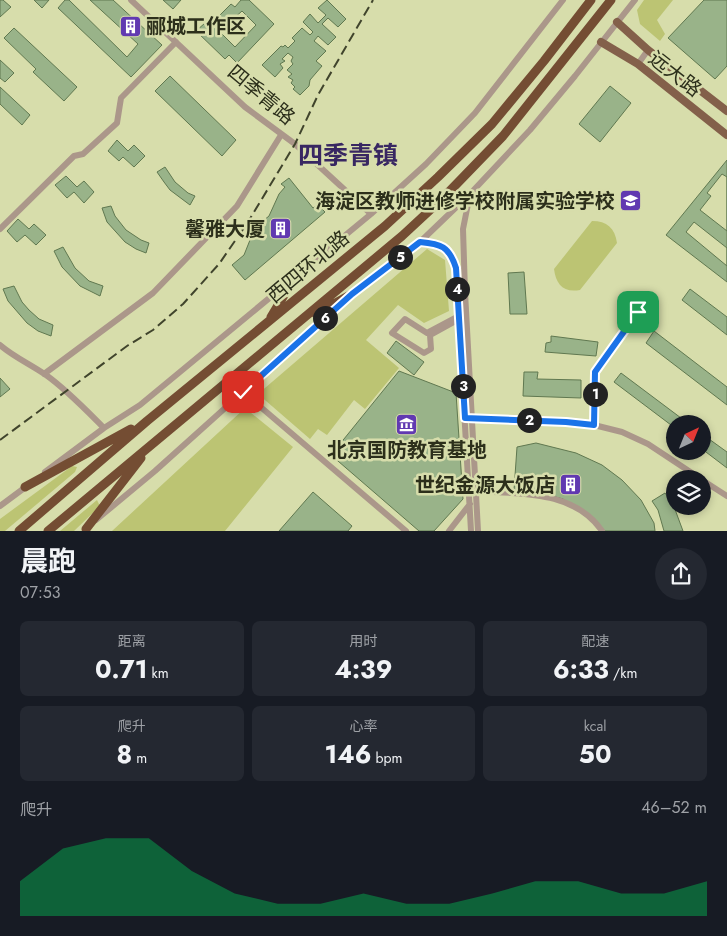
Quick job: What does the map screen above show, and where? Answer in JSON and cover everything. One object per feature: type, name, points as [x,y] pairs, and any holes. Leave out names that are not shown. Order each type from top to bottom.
[{"type":"highway","name":"西四环北路","points":[[19,531],[147,421],[386,226],[485,130],[544,61],[591,0]]},
{"type":"highway","name":"西四环北路","points":[[48,531],[402,236],[443,198],[503,136],[611,0]]},
{"type":"highway","points":[[266,324],[295,276]]},
{"type":"highway","points":[[296,325],[352,294]]},
{"type":"highway","points":[[25,487],[147,421]]},
{"type":"highway","points":[[85,530],[153,443]]},
{"type":"main road","name":"远大路","points":[[617,22],[648,50],[727,111]]},
{"type":"main road","name":"远大路","points":[[601,42],[638,64],[727,135]]},
{"type":"street","name":"四季青路","points":[[131,0],[245,107],[295,144],[371,214]]},
{"type":"street","name":"西四环北路","points":[[0,506],[104,428],[140,405],[371,214],[426,164],[475,113],[563,0]]},
{"type":"street","points":[[85,530],[155,471],[352,294],[420,242],[470,194],[530,130],[634,0]]},
{"type":"street","points":[[0,229],[74,156],[83,154],[117,123],[121,98],[176,42]]},
{"type":"street","points":[[638,64],[648,50]]},
{"type":"street","points":[[44,374],[153,293],[238,206],[281,134]]},
{"type":"street","points":[[470,194],[464,229],[471,531]]},
{"type":"street","points":[[420,242],[439,244],[452,256],[456,268],[478,531]]},
{"type":"street","points":[[594,425],[595,372],[638,312]]},
{"type":"street","points":[[459,317],[430,335],[431,349],[424,353],[392,333],[405,319],[427,333],[459,317]]},
{"type":"street","points":[[0,345],[11,355],[44,374],[67,391],[104,428]]},
{"type":"street","points":[[243,392],[406,531]]},
{"type":"street","points":[[468,418],[594,425],[622,432],[648,444],[688,470]]},
{"type":"street","points":[[711,485],[727,496]]},
{"type":"street","points":[[449,531],[476,494]]},
{"type":"street","points":[[476,494],[536,495],[554,498],[586,514],[602,531]]},
{"type":"green space","points":[[644,0],[673,0],[657,20],[665,34],[660,41],[640,24],[637,10]]},
{"type":"green space","points":[[592,221],[602,222],[609,226],[614,233],[617,243],[580,290],[565,289],[559,283],[554,269]]},
{"type":"green space","points":[[427,249],[445,260],[449,311],[424,323],[398,305],[366,340],[399,368],[365,409],[354,400],[327,435],[318,429],[310,439],[258,394]]},
{"type":"green space","points":[[245,408],[293,447],[225,531],[112,531]]},
{"type":"green space","points":[[72,466],[77,467],[75,472],[5,531],[0,531],[0,519]]},
{"type":"green space","points":[[97,500],[100,506],[74,531],[60,531]]},
{"type":"building","points":[[0,0],[3,0],[11,7],[0,17]]},
{"type":"building","points":[[34,0],[49,0],[42,8]]},
{"type":"building","name":"郦城工作区","points":[[65,0],[69,0],[127,57],[138,44],[90,0],[113,0],[162,45],[131,77],[58,8]]},
{"type":"building","points":[[163,0],[181,0],[173,9]]},
{"type":"building","points":[[241,0],[249,0],[274,24],[237,63],[229,55],[225,59],[196,31],[205,23],[209,26],[231,4],[235,7]],"holes":[[[242,11],[256,25],[235,47],[221,33],[226,27],[229,28],[235,23],[232,20]]]},
{"type":"building","points":[[327,0],[346,19],[338,27],[328,18],[322,24],[336,37],[328,45],[318,36],[314,41],[326,51],[316,61],[322,66],[310,80],[309,86],[300,95],[293,89],[295,87],[291,83],[293,80],[288,77],[292,74],[287,70],[293,64],[291,61],[293,57],[288,53],[282,59],[285,61],[280,64],[283,68],[275,77],[262,65],[281,46],[285,45],[288,48],[295,41],[292,38],[302,28],[310,35],[313,32],[303,22],[310,14],[318,23],[326,15],[318,8]]},
{"type":"building","points":[[704,0],[727,0],[727,66],[715,79],[668,38]]},
{"type":"building","points":[[14,28],[77,87],[64,101],[33,72],[36,69],[4,38]]},
{"type":"building","points":[[0,60],[14,73],[5,82],[0,78]]},
{"type":"building","points":[[170,76],[236,140],[222,156],[155,91]]},
{"type":"building","points":[[610,86],[631,103],[600,142],[579,124]]},
{"type":"building","points":[[0,87],[30,115],[22,125],[0,104]]},
{"type":"building","points":[[117,140],[128,151],[134,145],[145,156],[134,167],[123,157],[119,161],[108,151]]},
{"type":"building","points":[[727,160],[727,282],[666,235]]},
{"type":"building","points":[[165,167],[175,182],[188,193],[195,196],[190,205],[170,190],[157,172]]},
{"type":"building","points":[[722,174],[727,177],[727,231],[700,210],[711,196],[707,193]]},
{"type":"building","points":[[66,176],[77,187],[84,181],[94,192],[84,203],[74,192],[67,198],[55,185]]},
{"type":"building","name":"馨雅大厦","points":[[289,178],[313,208],[318,205],[325,212],[245,280],[232,265],[244,255],[250,240],[257,233],[258,225],[269,216],[279,194],[285,187],[281,184]]},
{"type":"building","points":[[111,206],[115,216],[126,230],[149,243],[146,253],[125,242],[107,222],[102,208]]},
{"type":"building","points":[[18,219],[29,229],[34,224],[46,235],[36,245],[25,235],[17,242],[7,231]]},
{"type":"building","points":[[694,222],[727,248],[727,266],[686,232]]},
{"type":"building","points":[[63,247],[75,268],[89,281],[103,286],[100,296],[80,286],[62,267],[54,251]]},
{"type":"building","points":[[524,272],[527,314],[510,314],[508,273]]},
{"type":"building","points":[[14,286],[22,302],[29,310],[39,319],[53,325],[51,336],[38,331],[27,323],[8,301],[3,289]]},
{"type":"building","points":[[690,289],[727,317],[727,335],[682,300]]},
{"type":"building","points":[[654,331],[727,387],[727,405],[646,343]]},
{"type":"building","points":[[551,336],[598,342],[596,356],[545,352],[546,343],[551,342]]},
{"type":"building","points":[[396,341],[424,362],[414,375],[387,353]]},
{"type":"building","name":"北京国防教育基地","points":[[399,371],[456,393],[463,499],[434,531],[419,531],[331,455]]},
{"type":"building","points":[[524,372],[538,372],[537,379],[581,380],[581,398],[523,396]]},
{"type":"building","points":[[621,373],[677,415],[666,415],[666,421],[614,382]]},
{"type":"building","points":[[0,378],[10,389],[0,397]]},
{"type":"building","points":[[711,440],[727,452],[727,468],[711,456]]},
{"type":"building","name":"世纪金源大饭店","points":[[536,443],[576,453],[602,465],[622,480],[641,500],[654,523],[655,531],[605,531],[563,499],[537,492],[514,490],[517,447]]},
{"type":"building","points":[[313,492],[352,526],[348,531],[279,531]]},
{"type":"building","points":[[665,493],[666,515],[677,515],[683,531],[664,531],[658,510],[652,501]]},
{"type":"railway","points":[[0,440],[127,346],[153,330],[183,304],[219,264],[248,222],[295,144],[318,95],[373,0]]},
{"type":"place","name":"郦城工作区","points":[[130,26]]},
{"type":"place","name":"海淀区教师进修学校附属实验学校","points":[[631,201]]},
{"type":"place","name":"馨雅大厦","points":[[281,229]]},
{"type":"place","name":"北京国防教育基地","points":[[407,424]]},
{"type":"place","name":"世纪金源大饭店","points":[[571,485]]},
{"type":"district","name":"四季青镇","points":[[348,155]]},
{"type":"route","points":[[243,392],[352,294],[420,242],[439,244],[452,256],[456,268],[465,418],[594,425],[595,372],[638,312]]}]
